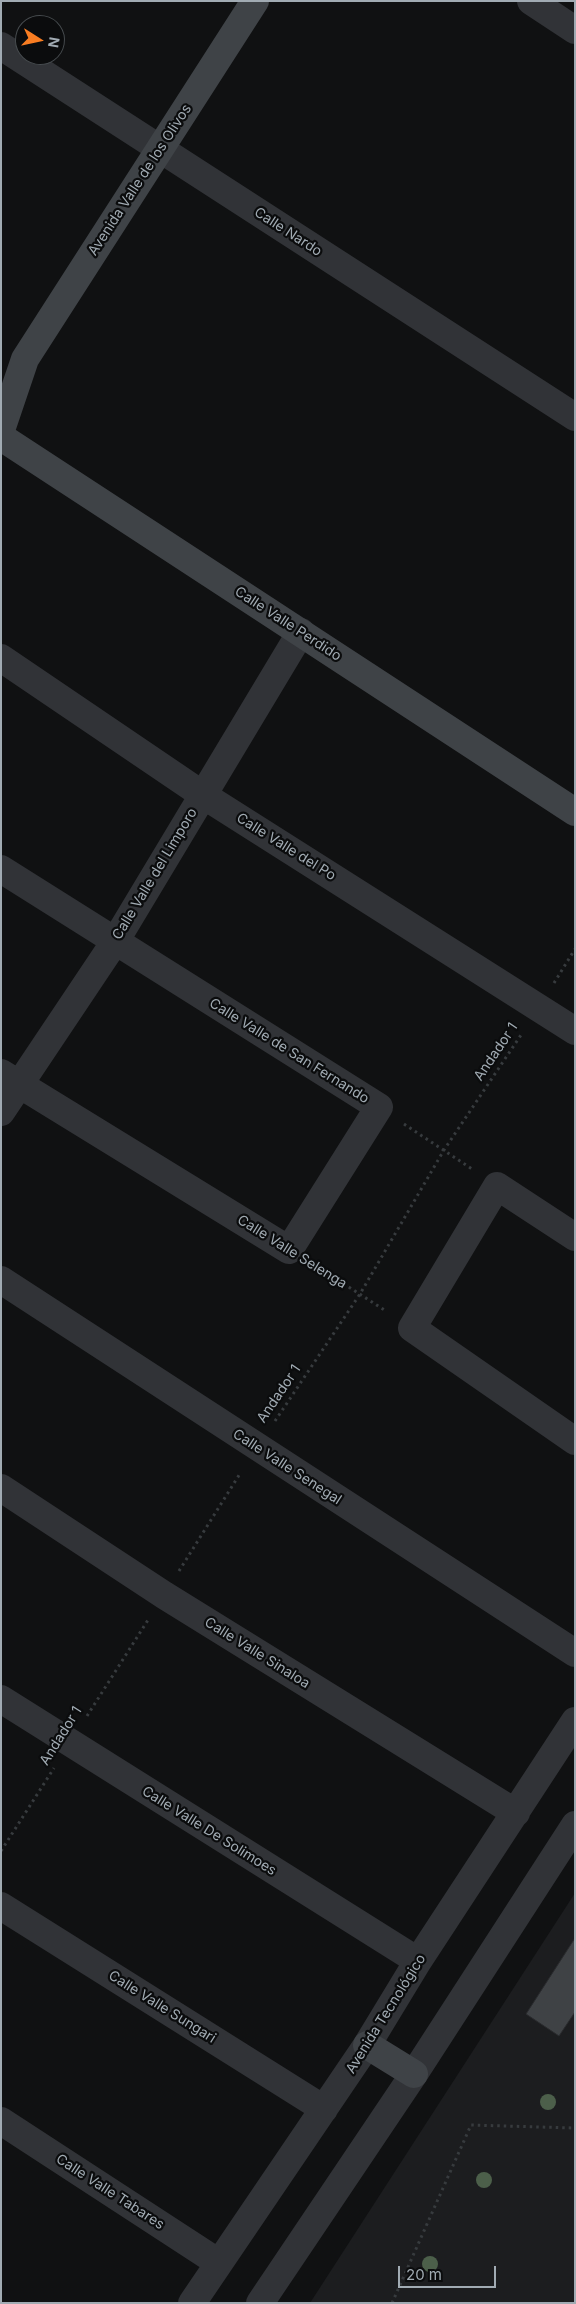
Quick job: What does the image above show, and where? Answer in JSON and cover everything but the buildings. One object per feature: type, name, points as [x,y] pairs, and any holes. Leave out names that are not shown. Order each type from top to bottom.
[{"type":"street","name":"Avenida Valle de los Olivos","points":[[1,430],[25,359],[255,1]]},
{"type":"street","points":[[531,1],[575,30]]},
{"type":"street","name":"Calle Nardo","points":[[1,46],[575,417]]},
{"type":"street","name":"Avenida Valle de los Olivos","points":[[1,378],[25,359]]},
{"type":"street","name":"Calle Valle Perdido","points":[[1,437],[575,812]]},
{"type":"street","name":"Calle Valle del Limporo","points":[[1,1112],[10,1079],[116,940],[301,632]]},
{"type":"street","name":"Calle Valle del Po","points":[[1,658],[203,795],[575,1031]]},
{"type":"street","name":"Calle Valle de San Fernando","points":[[1,869],[379,1107]]},
{"type":"street","name":"Calle Valle Selenga","points":[[10,1079],[289,1250]]},
{"type":"street","points":[[289,1250],[379,1107]]},
{"type":"street","points":[[575,1237],[497,1186],[412,1328],[575,1441]]},
{"type":"street","name":"Calle Valle Senegal","points":[[1,1280],[575,1653]]},
{"type":"street","name":"Calle Valle Sinaloa","points":[[1,1488],[164,1595],[516,1813]]},
{"type":"street","name":"Calle Valle De Solimoes","points":[[1,1699],[418,1961]]},
{"type":"street","name":"Avenida Tecnológico","points":[[192,2303],[367,2045],[418,1961],[575,1721]]},
{"type":"street","points":[[260,2303],[414,2074],[575,1824]]},
{"type":"street","name":"Calle Valle Sungari","points":[[1,1906],[324,2109]]},
{"type":"street","points":[[367,2045],[414,2074]]},
{"type":"street","name":"Calle Valle Tabares","points":[[1,2121],[219,2263]]},
{"type":"path","name":"Andador 1","points":[[1,1851],[257,1448],[360,1294],[444,1150],[539,1008],[575,949]]},
{"type":"path","name":"Calle Valle de San Fernando","points":[[379,1107],[497,1186]]},
{"type":"path","name":"Calle Valle Selenga","points":[[289,1250],[412,1328]]},
{"type":"path","points":[[392,2303],[471,2125],[575,2128]]},
{"type":"shaded area","points":[[575,1893],[575,2303],[310,2303]]}]
